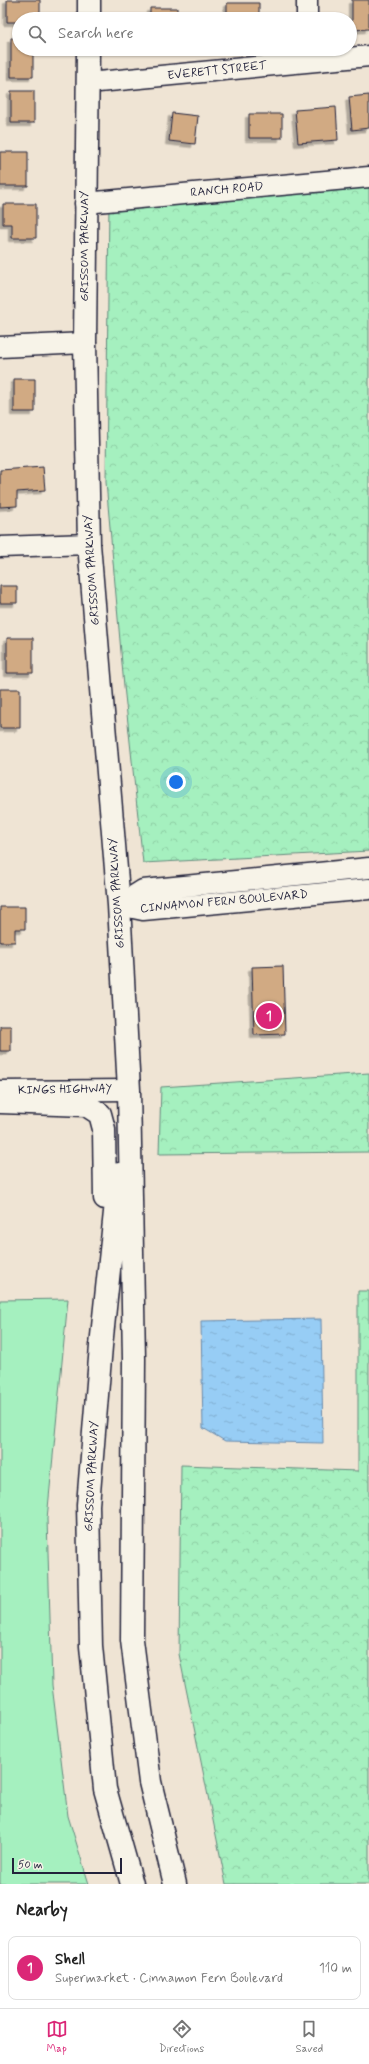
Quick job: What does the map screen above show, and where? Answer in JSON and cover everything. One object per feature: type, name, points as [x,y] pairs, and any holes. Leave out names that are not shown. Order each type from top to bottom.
[{"type":"main road","points":[[89,0],[89,12]]},
{"type":"main road","name":"GRISSOM PARKWAY","points":[[88,56],[85,203],[85,343],[89,544],[119,905],[129,1090],[134,1359],[132,1640],[150,1782],[175,1884]]},
{"type":"main road","name":"GRISSOM PARKWAY","points":[[129,1090],[110,1253],[88,1506],[91,1646],[105,1789],[132,1884]]},
{"type":"main road","points":[[0,1102],[86,1105],[100,1114],[104,1129],[105,1210],[110,1253]]},
{"type":"street","points":[[307,0],[307,12]]},
{"type":"street","name":"EVERETT STREET","points":[[88,83],[306,56],[369,56]]},
{"type":"street","name":"RANCH ROAD","points":[[85,203],[369,177]]},
{"type":"street","points":[[0,347],[85,343]]},
{"type":"street","points":[[0,547],[89,544]]},
{"type":"street","name":"CINNAMON FERN BOULEVARD","points":[[119,905],[142,890],[369,868]]},
{"type":"street","points":[[279,876],[280,897]]},
{"type":"street","name":"CINNAMON FERN BOULEVARD","points":[[119,905],[143,910],[369,889]]},
{"type":"street","name":"KINGS HIGHWAY","points":[[0,1091],[129,1090]]},
{"type":"green space","points":[[369,183],[369,851],[143,863],[124,686],[106,482],[109,202]]},
{"type":"green space","points":[[369,1073],[369,1152],[159,1154],[161,1087]]},
{"type":"green space","points":[[358,1291],[369,1291],[369,1884],[226,1884],[179,1654],[181,1465],[358,1471]]},
{"type":"green space","points":[[68,1299],[47,1519],[52,1685],[68,1816],[89,1884],[0,1884],[0,1300]]},
{"type":"water","points":[[321,1319],[323,1443],[225,1441],[203,1428],[201,1321]]},
{"type":"building","points":[[7,0],[40,0],[40,12],[12,12],[12,22],[7,22]]},
{"type":"building","points":[[352,0],[369,0],[369,29],[357,30],[357,12],[352,12]]},
{"type":"building","points":[[227,3],[259,3],[259,12],[227,12]]},
{"type":"building","points":[[150,8],[177,8],[177,12],[150,12]]},
{"type":"building","points":[[12,38],[12,56],[33,56],[33,77],[11,77]]},
{"type":"building","points":[[11,91],[34,91],[34,123],[11,123]]},
{"type":"building","points":[[369,95],[369,128],[352,130],[349,97]]},
{"type":"building","points":[[336,107],[338,140],[298,143],[295,110]]},
{"type":"building","points":[[172,113],[198,116],[195,144],[169,141]]},
{"type":"building","points":[[249,114],[282,114],[282,138],[249,138]]},
{"type":"building","points":[[0,152],[28,152],[28,186],[0,186]]},
{"type":"building","points":[[3,204],[36,204],[36,238],[12,238],[12,224],[3,224]]},
{"type":"building","points":[[14,379],[35,379],[35,412],[14,412]]},
{"type":"building","points":[[43,467],[45,490],[17,492],[17,506],[0,507],[0,470]]},
{"type":"building","points":[[0,586],[17,586],[17,603],[0,603]]},
{"type":"building","points":[[7,638],[33,638],[33,673],[7,673]]},
{"type":"building","points":[[0,689],[20,689],[20,728],[0,728]]},
{"type":"building","points":[[0,907],[25,907],[25,929],[15,929],[15,942],[0,942]]},
{"type":"building","points":[[283,966],[285,1034],[254,1035],[252,967]]},
{"type":"building","points":[[0,1026],[11,1026],[11,1051],[0,1051]]},
{"type":"place","name":"Shell","points":[[269,1016]]}]
